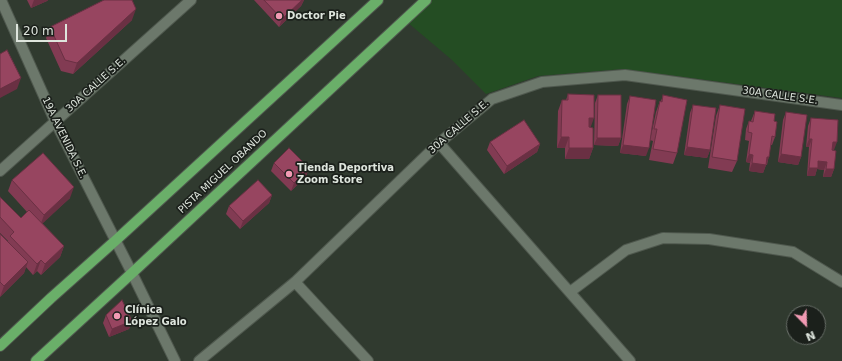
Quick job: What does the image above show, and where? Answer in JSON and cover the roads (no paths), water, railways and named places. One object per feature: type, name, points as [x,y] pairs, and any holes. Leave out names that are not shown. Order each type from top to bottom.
[{"type":"main road","points":[[0,346],[378,0]]},
{"type":"main road","name":"PISTA MIGUEL OBANDO","points":[[36,361],[426,0]]},
{"type":"street","name":"19A AVENIDA S.E.","points":[[1,0],[55,121],[175,361]]},
{"type":"street","name":"30A CALLE S.E.","points":[[0,171],[191,0]]},
{"type":"street","name":"30A CALLE S.E.","points":[[199,361],[295,282],[439,143],[492,99],[542,82],[624,75],[842,105]]},
{"type":"street","points":[[439,143],[630,361]]},
{"type":"street","points":[[570,292],[626,250],[663,238],[709,239],[794,252],[842,282]]},
{"type":"street","points":[[295,282],[368,361]]},
{"type":"place","name":"Doctor Pie","points":[[279,16]]},
{"type":"place","name":"Tienda Deportiva Zoom Store","points":[[289,174]]},
{"type":"place","name":"Clínica López Galo","points":[[117,316]]}]
